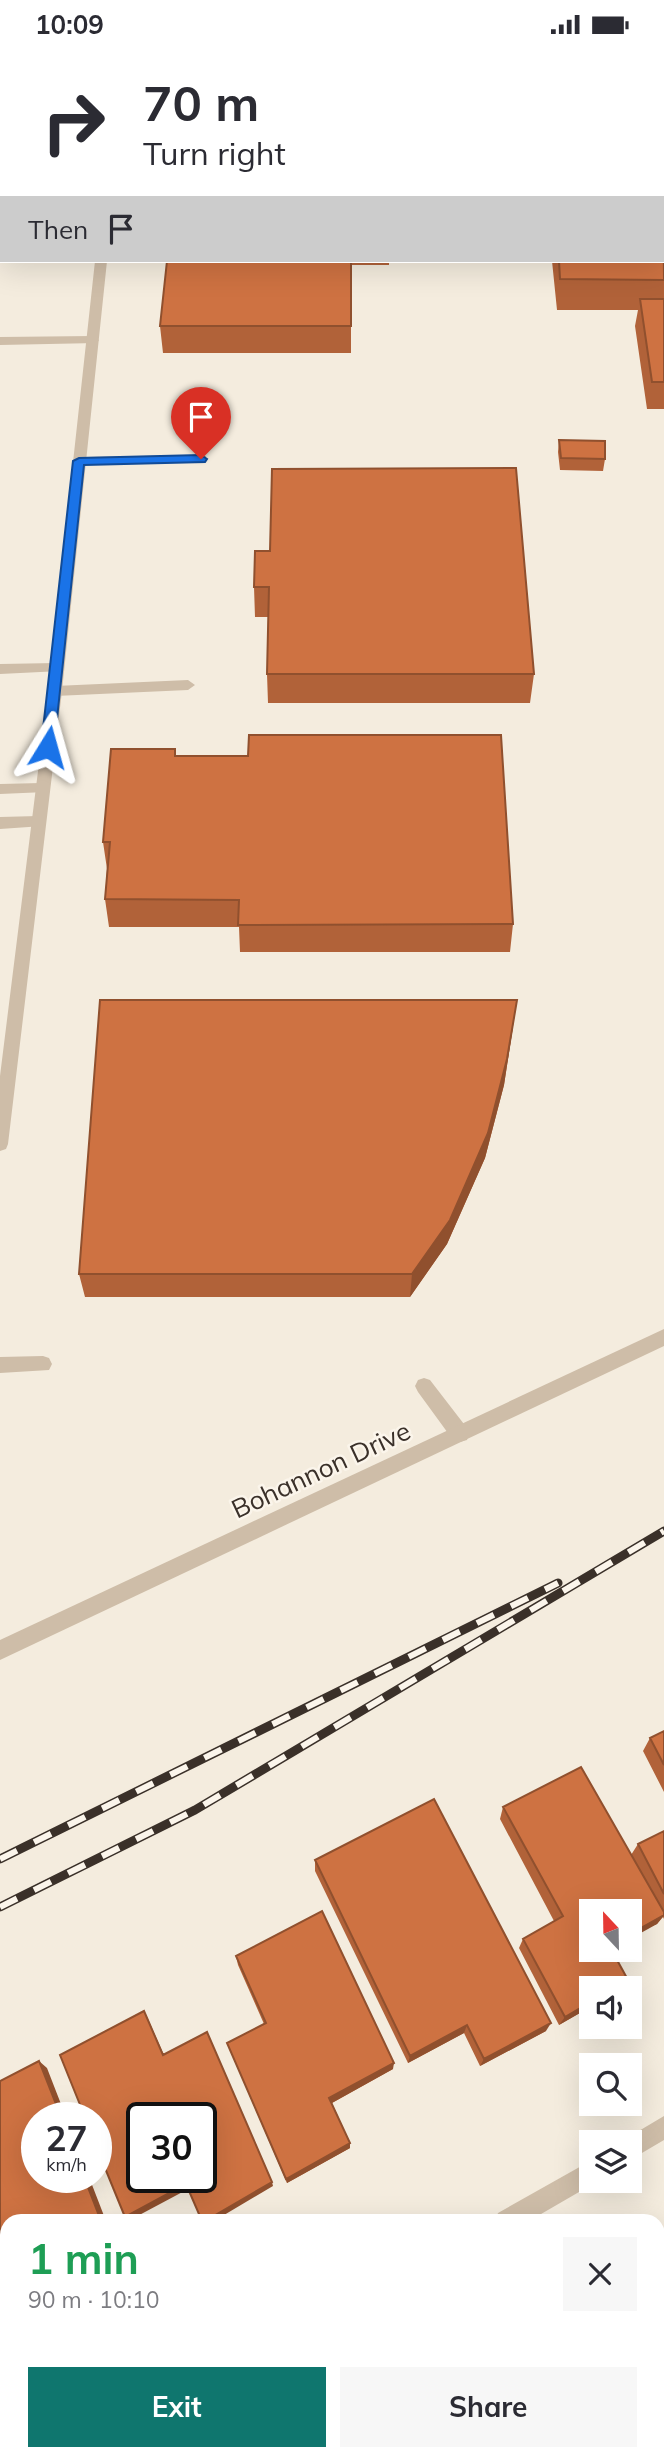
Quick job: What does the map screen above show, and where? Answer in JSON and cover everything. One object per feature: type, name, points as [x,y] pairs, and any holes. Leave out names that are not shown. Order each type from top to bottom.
[{"type":"street","points":[[0,1144],[41,788],[55,691],[101,263]]},
{"type":"street","points":[[0,341],[93,340]]},
{"type":"street","points":[[79,461],[201,459]]},
{"type":"street","points":[[0,669],[56,668]]},
{"type":"street","points":[[55,691],[188,685]]},
{"type":"street","points":[[0,789],[41,788]]},
{"type":"street","points":[[0,823],[38,822]]},
{"type":"street","name":"Bohannon Drive","points":[[0,1650],[664,1338]]},
{"type":"street","points":[[0,1365],[43,1364]]},
{"type":"street","points":[[424,1386],[460,1434]]},
{"type":"street","points":[[642,2141],[664,2127]]},
{"type":"street","points":[[518,2214],[579,2179]]},
{"type":"building","points":[[167,263],[351,263],[351,326],[160,326]]},
{"type":"building","points":[[559,263],[664,263],[664,280],[560,279]]},
{"type":"building","points":[[640,299],[664,299],[664,382],[652,382]]},
{"type":"building","points":[[559,440],[605,441],[605,459],[561,458]]},
{"type":"building","points":[[516,468],[534,674],[267,674],[269,587],[254,587],[255,551],[270,551],[272,469]]},
{"type":"building","points":[[249,735],[501,735],[513,924],[238,925],[239,900],[105,899],[110,842],[103,842],[111,749],[175,749],[175,756],[248,756]]},
{"type":"building","points":[[100,1000],[517,1000],[507,1059],[488,1133],[450,1220],[412,1274],[79,1274]]},
{"type":"building","points":[[664,1731],[664,1765],[650,1738]]},
{"type":"building","points":[[581,1767],[664,1912],[664,1915],[642,1927],[642,1899],[579,1899],[579,1962],[618,1962],[626,1976],[579,1976],[579,2009],[565,2017],[523,1939],[563,1916],[503,1807]]},
{"type":"building","points":[[434,1799],[551,2023],[484,2059],[467,2025],[410,2056],[315,1860]]},
{"type":"building","points":[[664,1831],[664,1894],[638,1844]]},
{"type":"building","points":[[322,1911],[394,2063],[329,2098],[350,2143],[286,2179],[227,2043],[266,2023],[236,1956]]},
{"type":"building","points":[[144,2011],[163,2055],[207,2032],[272,2182],[217,2214],[199,2214],[190,2193],[217,2193],[217,2102],[126,2102],[126,2193],[169,2193],[131,2214],[124,2214],[112,2185],[112,2102],[79,2102],[60,2055]]},
{"type":"building","points":[[39,2061],[55,2102],[21,2102],[21,2193],[90,2193],[98,2214],[0,2214],[0,2081]]},
{"type":"railway","points":[[0,1907],[195,1810],[664,1531]]},
{"type":"railway","points":[[0,1859],[558,1583]]},
{"type":"route","points":[[48,747],[79,461],[201,459]]}]
